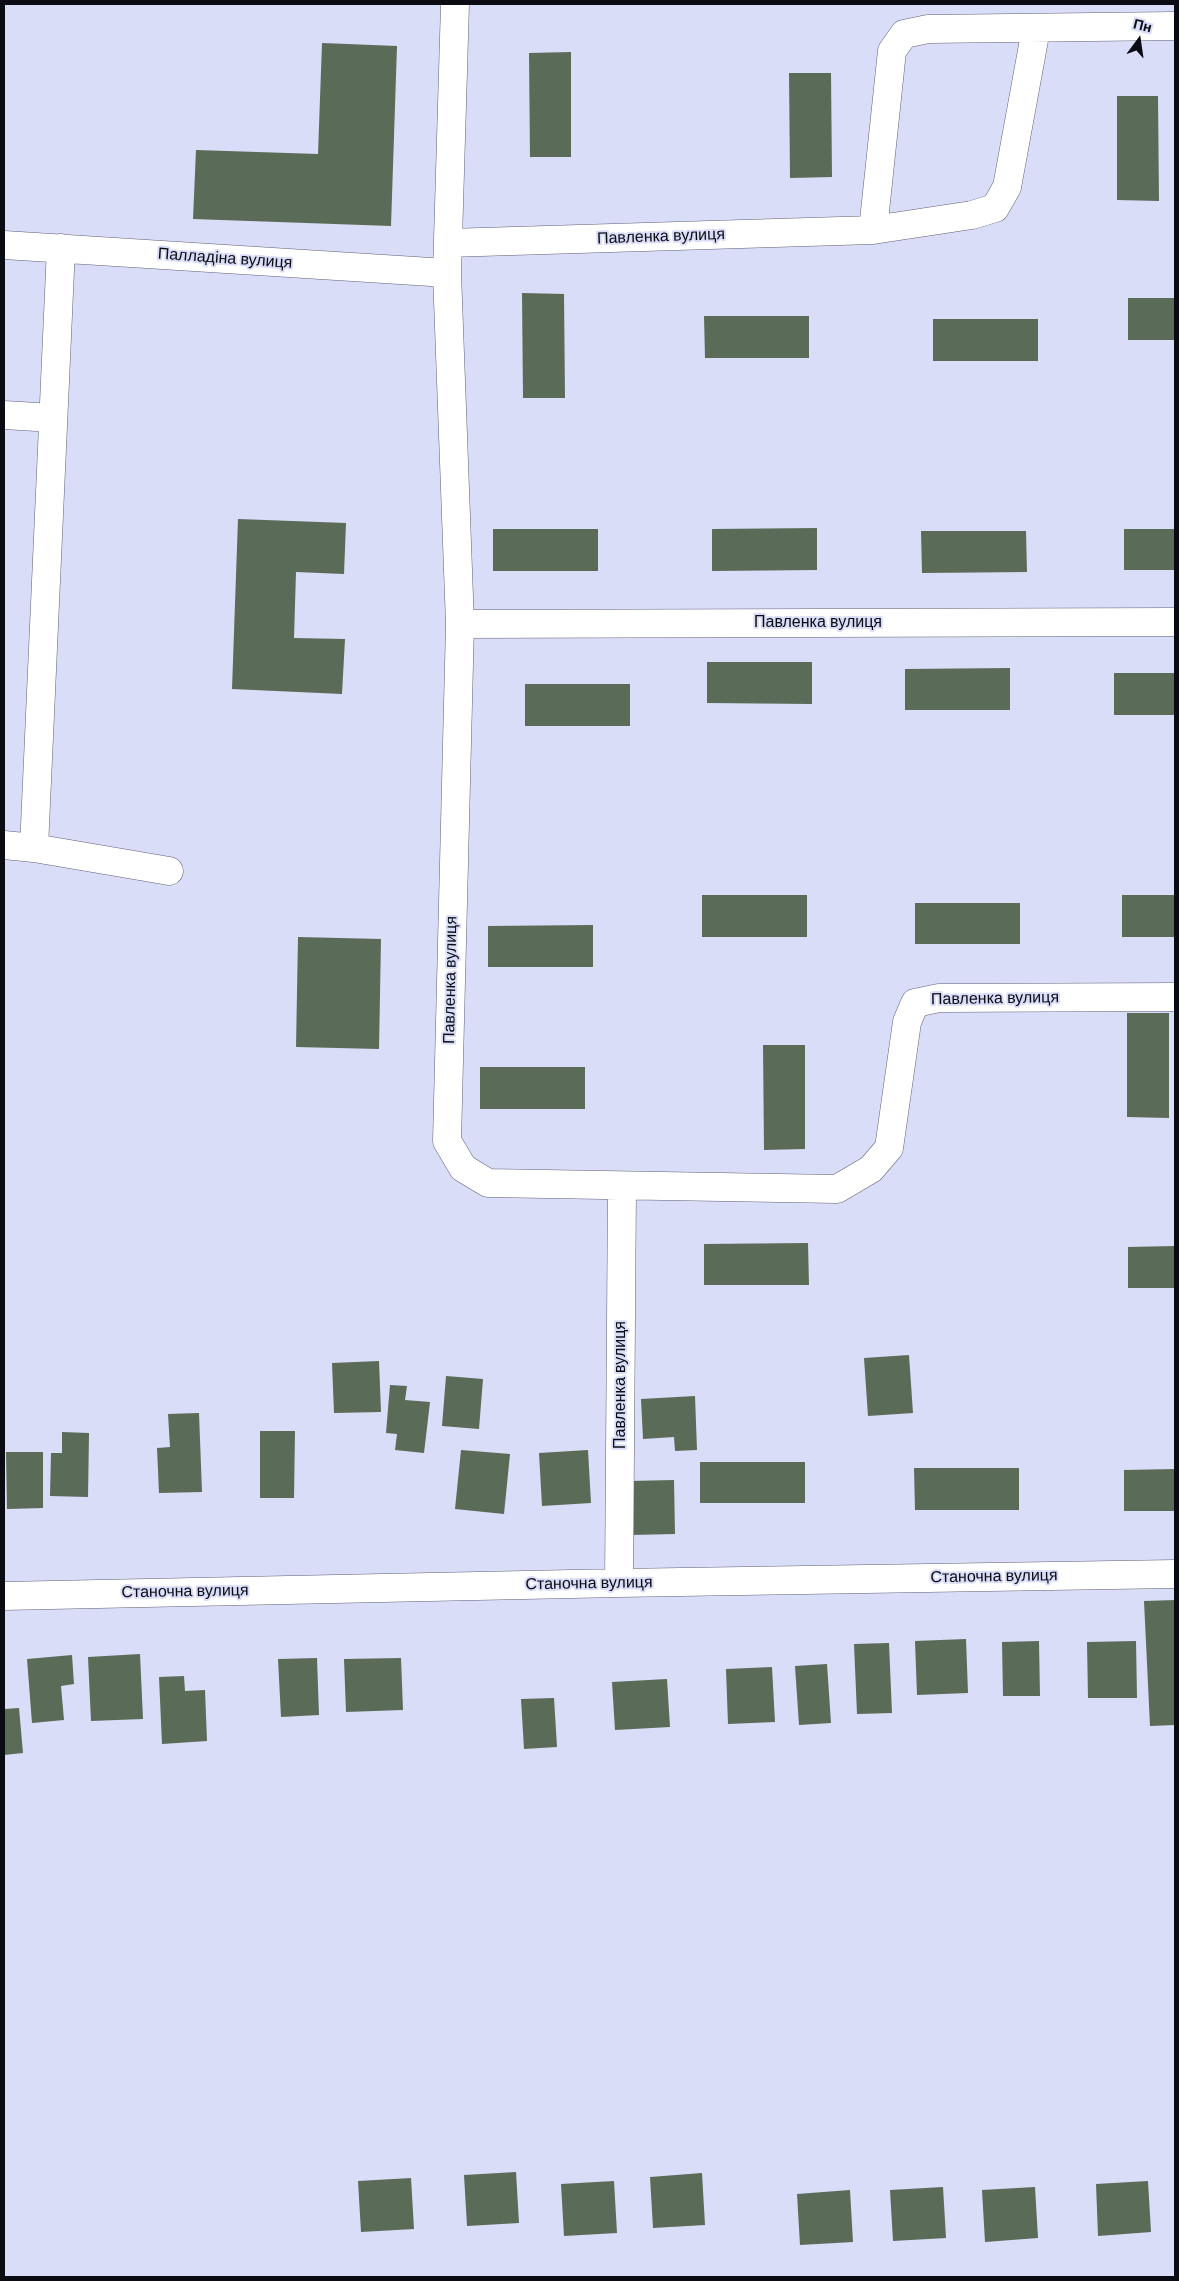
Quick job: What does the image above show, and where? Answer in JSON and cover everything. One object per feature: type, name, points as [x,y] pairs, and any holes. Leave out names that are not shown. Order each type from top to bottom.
[{"type":"street","name":"Павленка вулиця","points":[[455,4],[447,273],[460,624],[447,1141],[463,1168],[488,1183],[837,1189],[871,1169],[889,1148],[906,1022],[915,1003],[938,998],[1175,997]]},
{"type":"street","points":[[874,230],[892,51],[904,34],[928,30],[1175,26]]},
{"type":"street","name":"Павленка вулиця","points":[[448,243],[874,230],[972,215],[996,208],[1007,187],[1036,29]]},
{"type":"street","name":"Палладіна вулиця","points":[[4,245],[447,273]]},
{"type":"street","points":[[34,848],[61,248]]},
{"type":"street","points":[[4,415],[53,418]]},
{"type":"street","name":"Павленка вулиця","points":[[460,624],[1175,622]]},
{"type":"street","points":[[4,845],[34,848],[169,871]]},
{"type":"street","name":"Павленка вулиця","points":[[619,1583],[622,1186]]},
{"type":"street","name":"Станочна вулиця","points":[[4,1596],[1175,1574]]},
{"type":"building","points":[[322,43],[397,46],[391,226],[193,219],[196,150],[318,154]]},
{"type":"building","points":[[571,52],[571,157],[530,157],[529,53]]},
{"type":"building","points":[[789,73],[831,73],[832,177],[790,178]]},
{"type":"building","points":[[1117,96],[1158,96],[1159,201],[1117,200]]},
{"type":"building","points":[[522,293],[564,294],[565,398],[523,398]]},
{"type":"building","points":[[1128,298],[1175,298],[1175,340],[1128,340]]},
{"type":"building","points":[[704,316],[809,316],[809,358],[705,358]]},
{"type":"building","points":[[933,319],[1038,319],[1038,361],[933,361]]},
{"type":"building","points":[[238,519],[346,523],[344,574],[296,572],[294,638],[345,639],[342,694],[232,689]]},
{"type":"building","points":[[817,528],[817,570],[712,571],[712,529]]},
{"type":"building","points":[[493,529],[598,529],[598,571],[493,571]]},
{"type":"building","points":[[1124,529],[1175,529],[1175,570],[1124,570]]},
{"type":"building","points":[[921,531],[1026,531],[1027,572],[922,573]]},
{"type":"building","points":[[707,662],[812,662],[812,704],[707,703]]},
{"type":"building","points":[[1010,668],[1010,710],[905,710],[905,669]]},
{"type":"building","points":[[1114,673],[1175,673],[1175,715],[1114,715]]},
{"type":"building","points":[[525,684],[630,684],[630,726],[525,726]]},
{"type":"building","points":[[702,895],[807,895],[807,937],[702,937]]},
{"type":"building","points":[[1122,895],[1175,895],[1175,937],[1122,937]]},
{"type":"building","points":[[915,903],[1020,903],[1020,944],[915,944]]},
{"type":"building","points":[[593,925],[593,967],[488,967],[488,926]]},
{"type":"building","points":[[298,937],[381,939],[379,1049],[296,1047]]},
{"type":"building","points":[[1127,1013],[1169,1013],[1169,1118],[1127,1117]]},
{"type":"building","points":[[763,1045],[805,1045],[805,1149],[764,1150]]},
{"type":"building","points":[[480,1067],[585,1067],[585,1109],[480,1109]]},
{"type":"building","points":[[808,1243],[809,1285],[704,1285],[704,1244]]},
{"type":"building","points":[[1175,1246],[1175,1288],[1128,1288],[1128,1247]]},
{"type":"building","points":[[909,1355],[913,1413],[868,1416],[864,1358]]},
{"type":"building","points":[[379,1361],[381,1412],[334,1413],[332,1363]]},
{"type":"building","points":[[446,1376],[483,1379],[479,1429],[442,1426]]},
{"type":"building","points":[[390,1385],[407,1386],[405,1400],[430,1402],[424,1453],[395,1450],[397,1434],[386,1433]]},
{"type":"building","points":[[695,1396],[697,1450],[675,1451],[674,1437],[643,1439],[641,1399]]},
{"type":"building","points":[[199,1413],[202,1492],[159,1493],[157,1448],[170,1447],[168,1414]]},
{"type":"building","points":[[260,1431],[295,1431],[294,1498],[260,1498]]},
{"type":"building","points":[[62,1432],[89,1433],[88,1497],[50,1496],[51,1453],[62,1453]]},
{"type":"building","points":[[461,1450],[510,1454],[504,1514],[455,1509]]},
{"type":"building","points":[[588,1450],[591,1503],[542,1506],[539,1453]]},
{"type":"building","points":[[6,1452],[43,1452],[43,1508],[7,1509]]},
{"type":"building","points":[[700,1462],[805,1462],[805,1503],[700,1503]]},
{"type":"building","points":[[914,1468],[1019,1468],[1019,1510],[915,1510]]},
{"type":"building","points":[[1175,1469],[1175,1511],[1124,1511],[1124,1470]]},
{"type":"building","points":[[674,1480],[675,1534],[631,1535],[629,1481]]},
{"type":"building","points":[[1175,1600],[1175,1725],[1150,1726],[1144,1601]]},
{"type":"building","points":[[966,1639],[968,1693],[917,1695],[915,1641]]},
{"type":"building","points":[[1039,1641],[1040,1696],[1003,1696],[1002,1642]]},
{"type":"building","points":[[1136,1641],[1137,1698],[1088,1698],[1087,1642]]},
{"type":"building","points":[[889,1643],[892,1713],[857,1714],[854,1644]]},
{"type":"building","points":[[140,1654],[143,1719],[91,1721],[88,1657]]},
{"type":"building","points":[[72,1655],[74,1684],[61,1686],[64,1720],[32,1723],[27,1659]]},
{"type":"building","points":[[317,1658],[319,1715],[281,1717],[278,1659]]},
{"type":"building","points":[[401,1658],[403,1710],[346,1712],[344,1659]]},
{"type":"building","points":[[827,1664],[831,1723],[799,1725],[795,1666]]},
{"type":"building","points":[[772,1667],[775,1722],[728,1724],[726,1669]]},
{"type":"building","points":[[184,1676],[185,1691],[205,1690],[207,1741],[162,1744],[159,1677]]},
{"type":"building","points":[[667,1679],[670,1727],[615,1730],[612,1682]]},
{"type":"building","points":[[554,1698],[557,1747],[524,1749],[521,1699]]},
{"type":"building","points":[[19,1708],[23,1753],[4,1755],[4,1709]]},
{"type":"building","points":[[516,2172],[519,2223],[467,2226],[464,2175]]},
{"type":"building","points":[[702,2173],[705,2225],[653,2228],[650,2177]]},
{"type":"building","points":[[411,2178],[414,2229],[361,2232],[358,2181]]},
{"type":"building","points":[[614,2181],[617,2233],[564,2236],[561,2184]]},
{"type":"building","points":[[1148,2181],[1151,2232],[1098,2236],[1096,2184]]},
{"type":"building","points":[[943,2187],[946,2238],[893,2241],[890,2190]]},
{"type":"building","points":[[1035,2187],[1038,2238],[985,2242],[982,2190]]},
{"type":"building","points":[[850,2190],[853,2242],[800,2245],[797,2194]]}]
